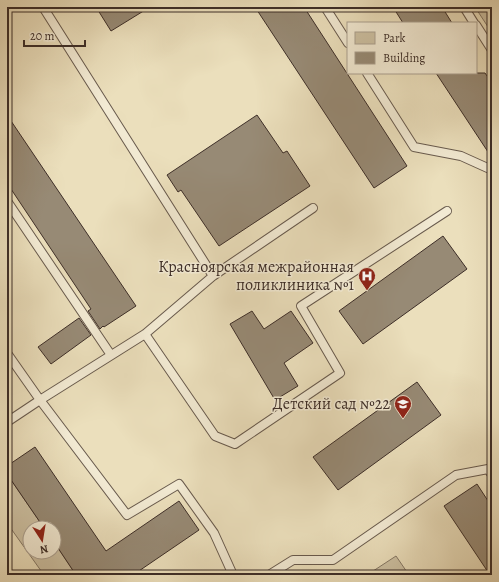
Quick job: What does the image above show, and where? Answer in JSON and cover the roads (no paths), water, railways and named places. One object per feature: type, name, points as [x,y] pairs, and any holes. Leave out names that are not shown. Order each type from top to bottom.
[{"type":"lane","points":[[43,7],[213,276]]},
{"type":"lane","points":[[325,7],[347,41]]},
{"type":"lane","points":[[464,7],[474,22]]},
{"type":"lane","points":[[477,27],[492,50]]},
{"type":"lane","points":[[368,74],[414,147],[461,156],[492,170]]},
{"type":"lane","points":[[7,201],[111,355]]},
{"type":"lane","points":[[7,422],[145,334],[213,276],[313,208]]},
{"type":"lane","points":[[145,334],[215,436],[235,444],[340,373],[301,306],[447,211]]},
{"type":"lane","points":[[7,353],[40,400],[127,515],[179,484],[214,533],[233,575]]},
{"type":"lane","points":[[269,575],[293,560],[333,560],[456,475],[488,469],[492,475]]},
{"type":"place","name":"Красноярская межрайонная поликлиника №1","points":[[367,291]]},
{"type":"place","name":"Детский сад №22","points":[[403,419]]}]
